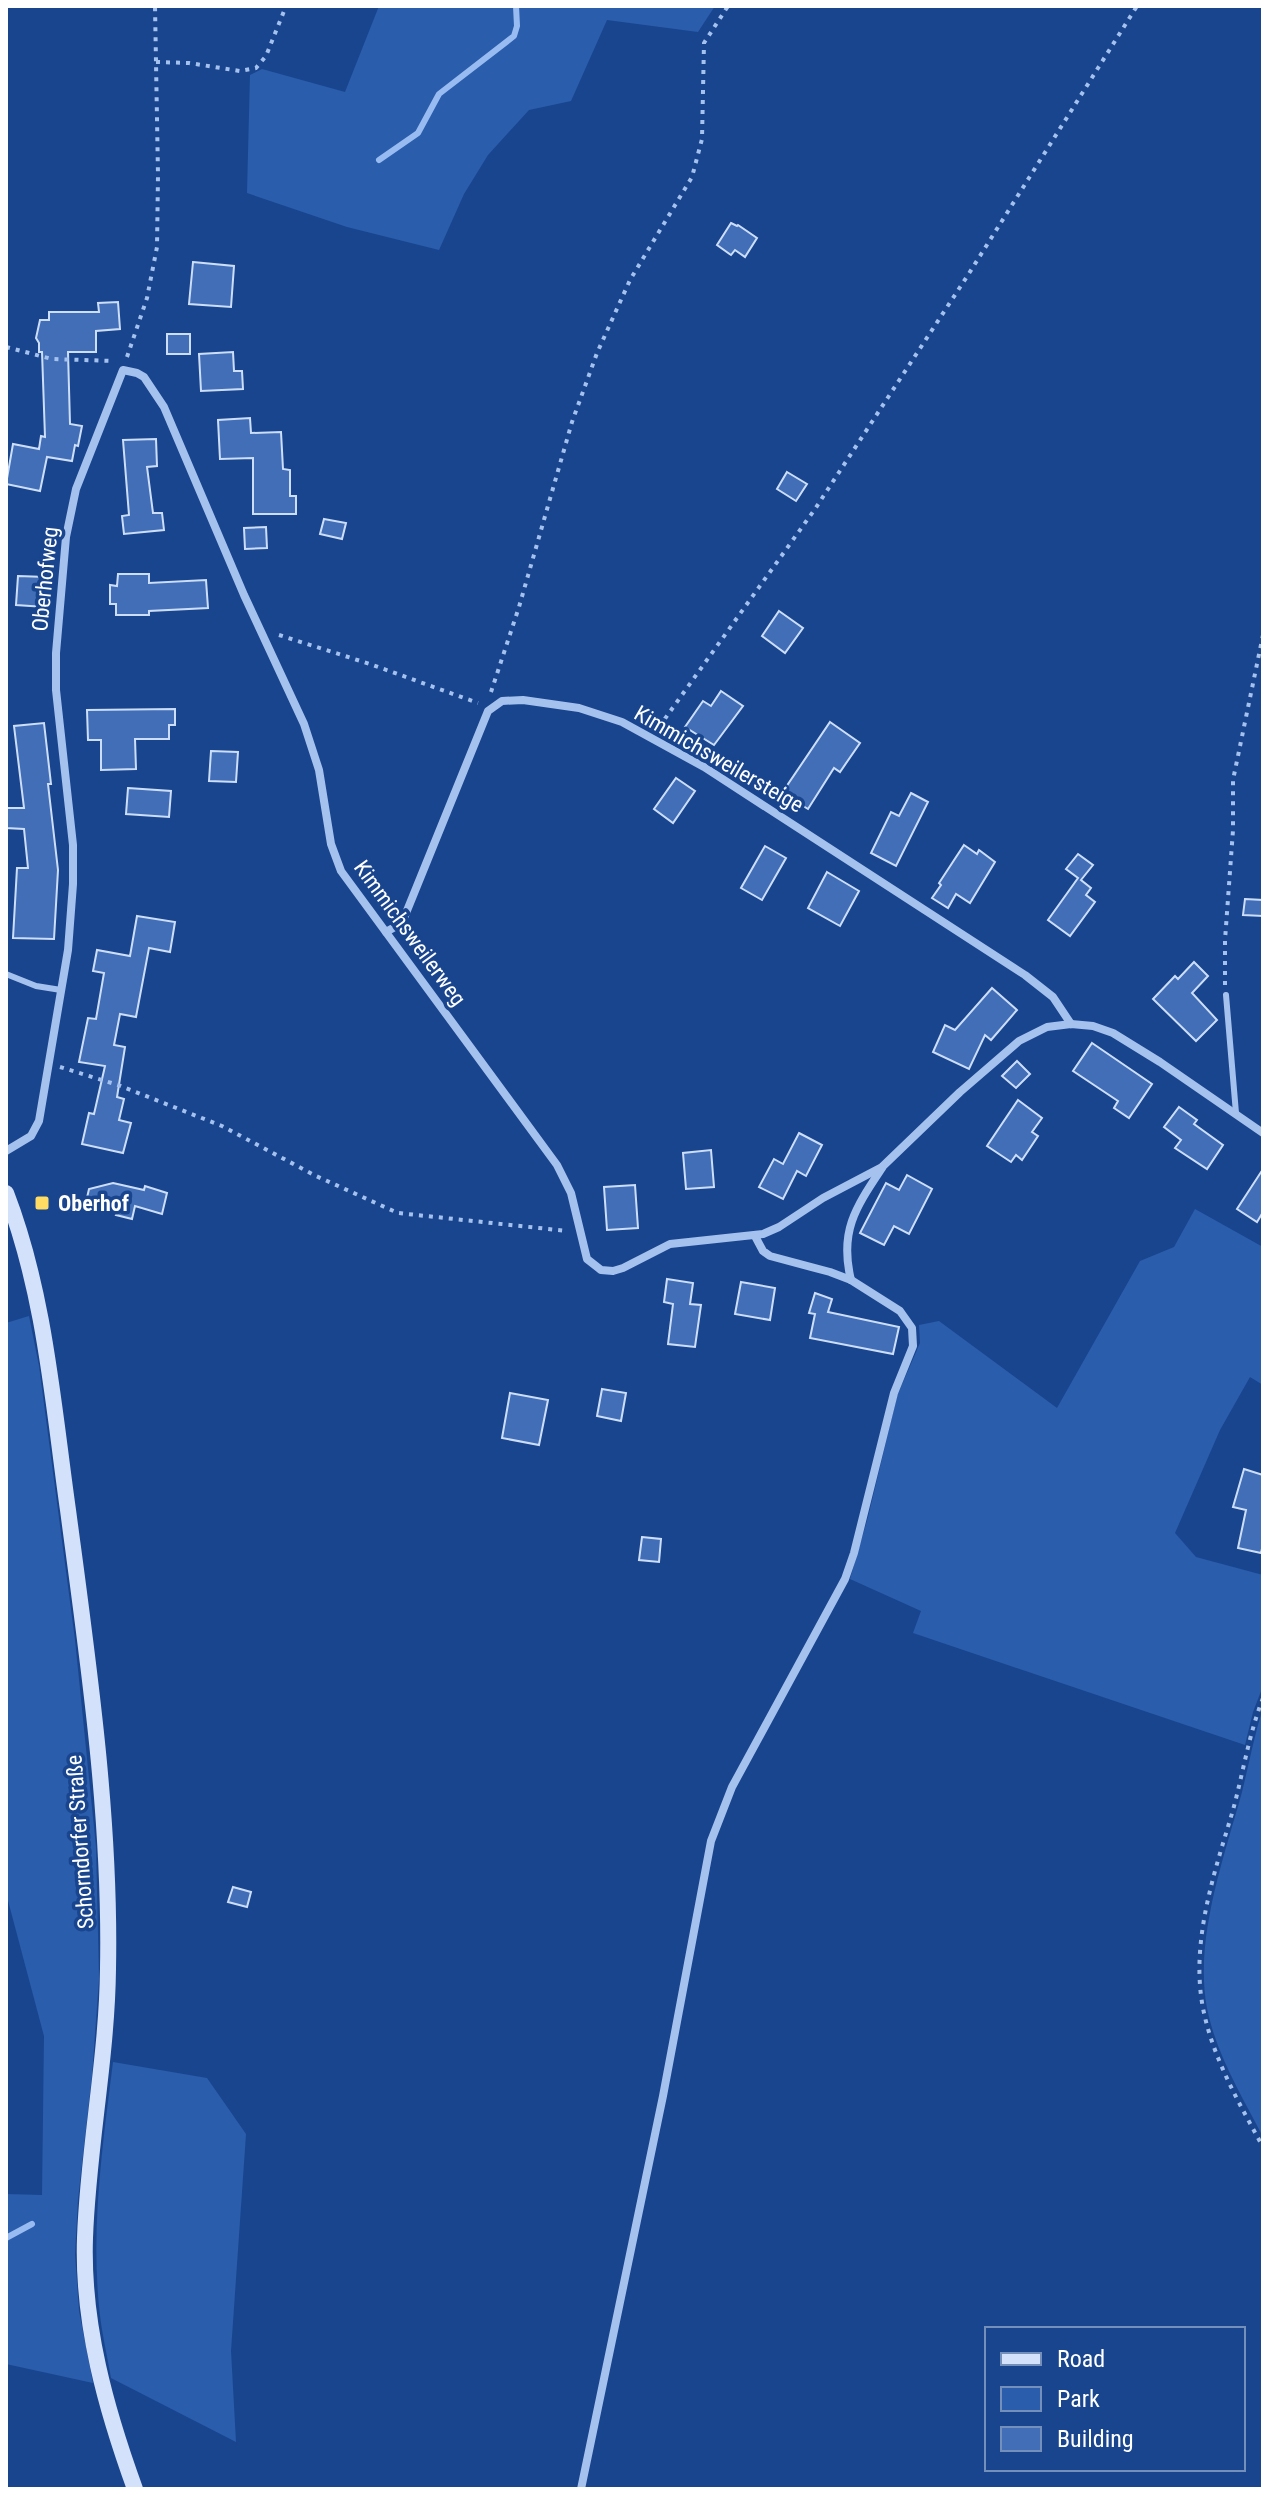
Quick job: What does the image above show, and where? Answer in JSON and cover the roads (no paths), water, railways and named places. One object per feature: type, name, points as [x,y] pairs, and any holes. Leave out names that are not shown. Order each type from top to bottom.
[{"type":"main road","name":"Schorndorfer Straße","points":[[6,1193],[24,1247],[44,1335],[75,1564],[101,1794],[108,1902],[108,1970],[106,2022],[85,2239],[86,2285],[101,2377],[135,2489]]},
{"type":"street","name":"Kimmichsweilerweg","points":[[124,367],[144,377],[164,407],[314,751],[328,833],[337,862],[354,891],[557,1165],[571,1193],[587,1259],[606,1271],[623,1268],[670,1244],[771,1232],[823,1198],[882,1167]]},
{"type":"street","name":"Oberhofweg","points":[[6,1151],[26,1140],[35,1130],[43,1105],[70,930],[74,869],[56,690],[56,653],[66,537],[76,489],[124,367]]},
{"type":"street","name":"Kimmichsweilersteige","points":[[386,932],[404,918],[491,707],[508,700],[567,706],[602,715],[650,737],[802,829],[1025,975],[1053,997],[1071,1024]]},
{"type":"street","name":"Kimmichsweilerweg","points":[[851,1280],[846,1256],[850,1224],[859,1203],[882,1167],[1009,1048],[1047,1027],[1071,1024],[1093,1026],[1113,1033],[1263,1133]]},
{"type":"street","points":[[581,2489],[663,2096],[708,1850],[732,1787],[845,1579],[886,1422],[913,1346],[912,1328],[900,1311],[851,1280],[770,1256],[763,1251],[755,1236]]},
{"type":"lane","points":[[6,974],[36,986],[61,990]]},
{"type":"lane","points":[[1226,995],[1236,1113]]},
{"type":"waterway","points":[[379,160],[418,133],[439,94],[514,36],[516,6]]},
{"type":"waterway","points":[[6,2238],[32,2224]]},
{"type":"place","name":"Oberhof","points":[[42,1203]]}]
